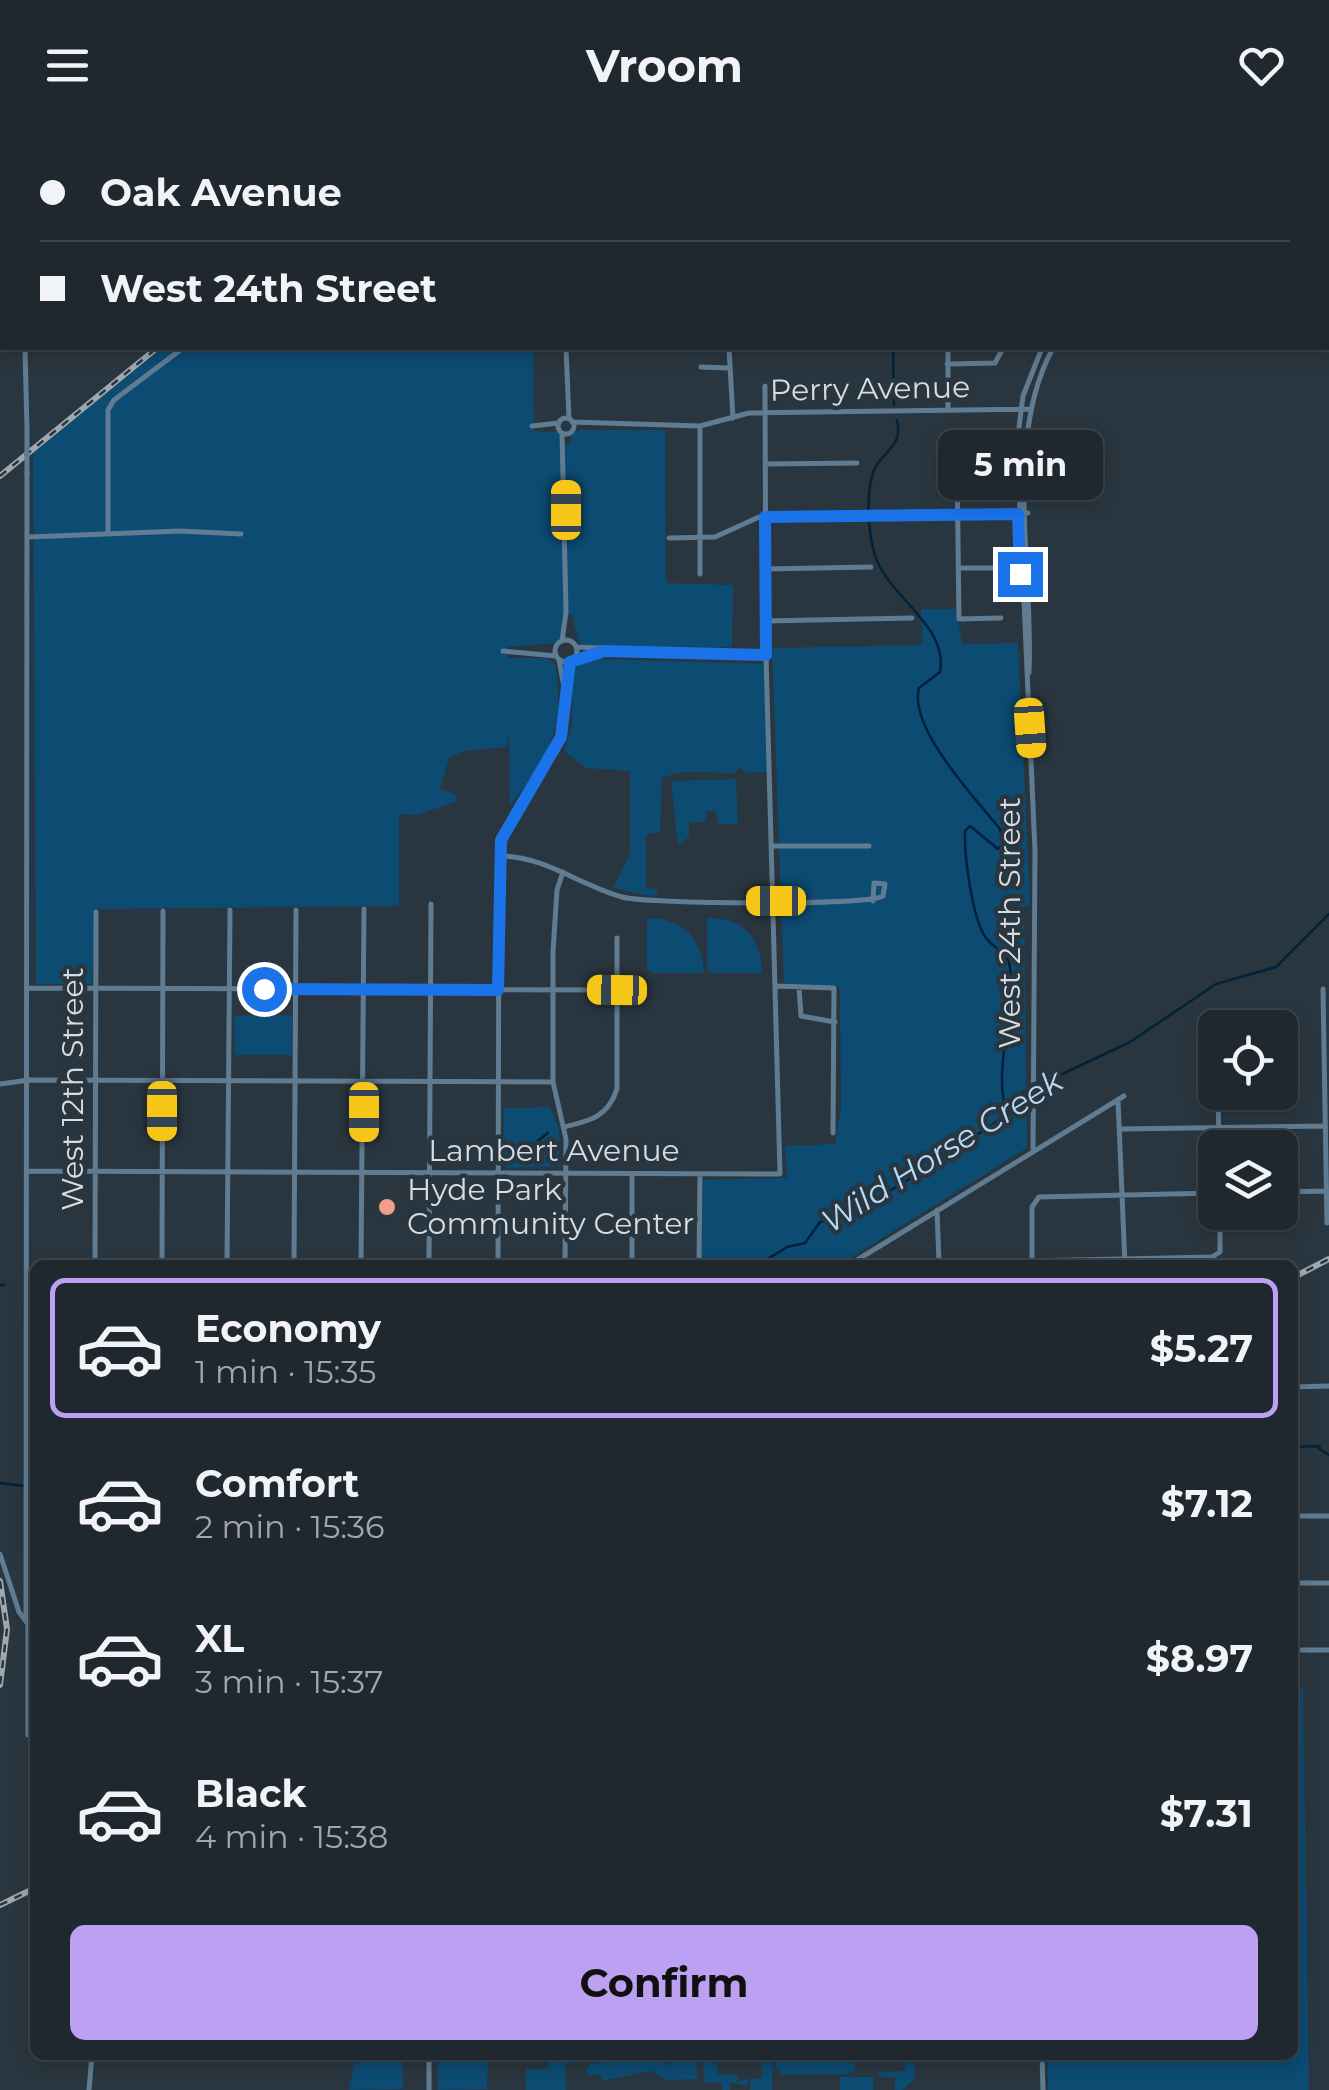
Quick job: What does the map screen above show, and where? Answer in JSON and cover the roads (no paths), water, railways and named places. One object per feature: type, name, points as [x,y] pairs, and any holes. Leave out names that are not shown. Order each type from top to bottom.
[{"type":"street","points":[[26,350],[30,1260]]},
{"type":"street","points":[[108,533],[108,410],[114,400],[179,350]]},
{"type":"street","points":[[565,700],[558,658],[566,612],[566,350]]},
{"type":"street","points":[[728,350],[733,418]]},
{"type":"street","points":[[948,350],[948,410]]},
{"type":"street","points":[[947,364],[994,362],[1002,350]]},
{"type":"street","name":"West 24th Street","points":[[1033,1151],[1035,850],[1018,514],[1020,409],[1041,350]]},
{"type":"street","name":"West 24th Street","points":[[1028,696],[1030,409],[1051,350]]},
{"type":"street","points":[[701,368],[728,368]]},
{"type":"street","points":[[765,386],[765,620],[776,986],[834,988],[833,1133]]},
{"type":"street","name":"Perry Avenue","points":[[532,426],[700,426],[765,413],[1030,409]]},
{"type":"street","points":[[700,426],[700,574]]},
{"type":"street","points":[[996,461],[956,462],[959,619],[1000,618]]},
{"type":"street","points":[[766,464],[857,464]]},
{"type":"street","points":[[669,538],[720,535],[744,520],[765,517],[1028,513]]},
{"type":"street","points":[[28,537],[180,531],[241,534]]},
{"type":"street","points":[[765,569],[871,568]]},
{"type":"street","points":[[958,568],[999,568]]},
{"type":"street","points":[[498,1260],[499,856],[506,826],[561,737],[575,645],[566,612]]},
{"type":"street","points":[[765,620],[912,618]]},
{"type":"street","points":[[524,651],[559,643],[604,651],[766,655]]},
{"type":"street","points":[[502,651],[524,651],[572,661],[604,651]]},
{"type":"street","points":[[774,846],[869,846]]},
{"type":"street","points":[[499,856],[532,858],[639,901],[873,901],[886,891],[884,884],[874,883],[873,901]]},
{"type":"street","points":[[563,872],[557,890],[553,1082],[564,1128],[565,1260]]},
{"type":"street","points":[[429,1260],[431,904]]},
{"type":"street","points":[[362,1260],[364,909]]},
{"type":"street","points":[[227,1260],[230,910]]},
{"type":"street","points":[[294,1260],[296,910]]},
{"type":"street","points":[[162,1260],[164,911]]},
{"type":"street","name":"West 12th Street","points":[[95,1260],[96,912]]},
{"type":"street","points":[[564,1128],[593,1121],[613,1102],[617,938]]},
{"type":"street","name":"Lambert Avenue","points":[[28,1172],[780,1174],[776,986]]},
{"type":"street","points":[[798,986],[801,1016],[835,1022]]},
{"type":"street","points":[[28,988],[617,990]]},
{"type":"street","points":[[1323,989],[1326,1222]]},
{"type":"street","points":[[0,1084],[28,1080],[553,1082]]},
{"type":"street","points":[[856,1260],[1120,1098],[1125,1260]]},
{"type":"street","points":[[1218,1110],[1218,1128]]},
{"type":"street","points":[[1122,1129],[1324,1126]]},
{"type":"street","points":[[632,1174],[632,1260]]},
{"type":"street","points":[[699,1260],[700,1174]]},
{"type":"street","points":[[1298,1191],[1327,1190]]},
{"type":"street","points":[[1032,1260],[1034,1200],[1198,1193]]},
{"type":"street","points":[[937,1210],[939,1260]]},
{"type":"street","points":[[1156,1260],[1218,1256],[1219,1230]]},
{"type":"street","points":[[30,1341],[30,1623]]},
{"type":"street","points":[[1298,1387],[1329,1386]]},
{"type":"street","points":[[1298,1516],[1329,1516]]},
{"type":"street","points":[[0,1554],[19,1612],[30,1623]]},
{"type":"street","points":[[1298,1583],[1329,1583]]},
{"type":"street","points":[[1298,1650],[1329,1650]]},
{"type":"street","points":[[89,2090],[92,2060]]},
{"type":"street","points":[[429,2060],[429,2090]]},
{"type":"street","points":[[1042,2060],[1043,2090]]},
{"type":"waterway","points":[[893,350],[894,405]]},
{"type":"waterway","points":[[897,420],[897,437],[876,466],[871,481],[870,534],[880,568],[926,625],[940,655],[940,672],[919,688],[918,704],[924,723],[946,762],[1000,829],[1003,843],[998,849],[970,826],[965,831],[965,841],[970,886],[981,929],[1007,958],[1010,967],[1002,1078],[1007,1115]]},
{"type":"waterway","name":"Wild Horse Creek","points":[[766,1260],[787,1247],[805,1243],[820,1222],[862,1206],[941,1159],[1007,1115],[1020,1094],[1130,1042],[1216,984],[1276,967],[1329,914]]},
{"type":"waterway","points":[[516,1157],[548,1133]]},
{"type":"waterway","points":[[1298,1447],[1320,1446]]},
{"type":"waterway","points":[[1318,1448],[1329,1455]]},
{"type":"waterway","name":"Wild Horse Creek","points":[[0,1483],[24,1486]]},
{"type":"railway","points":[[0,476],[155,350]]},
{"type":"railway","points":[[1298,1275],[1329,1259]]},
{"type":"railway","points":[[0,1581],[7,1629],[0,1685]]},
{"type":"railway","points":[[0,1905],[30,1890]]},
{"type":"place","name":"Hyde Park Community Center","points":[[387,1207]]}]
